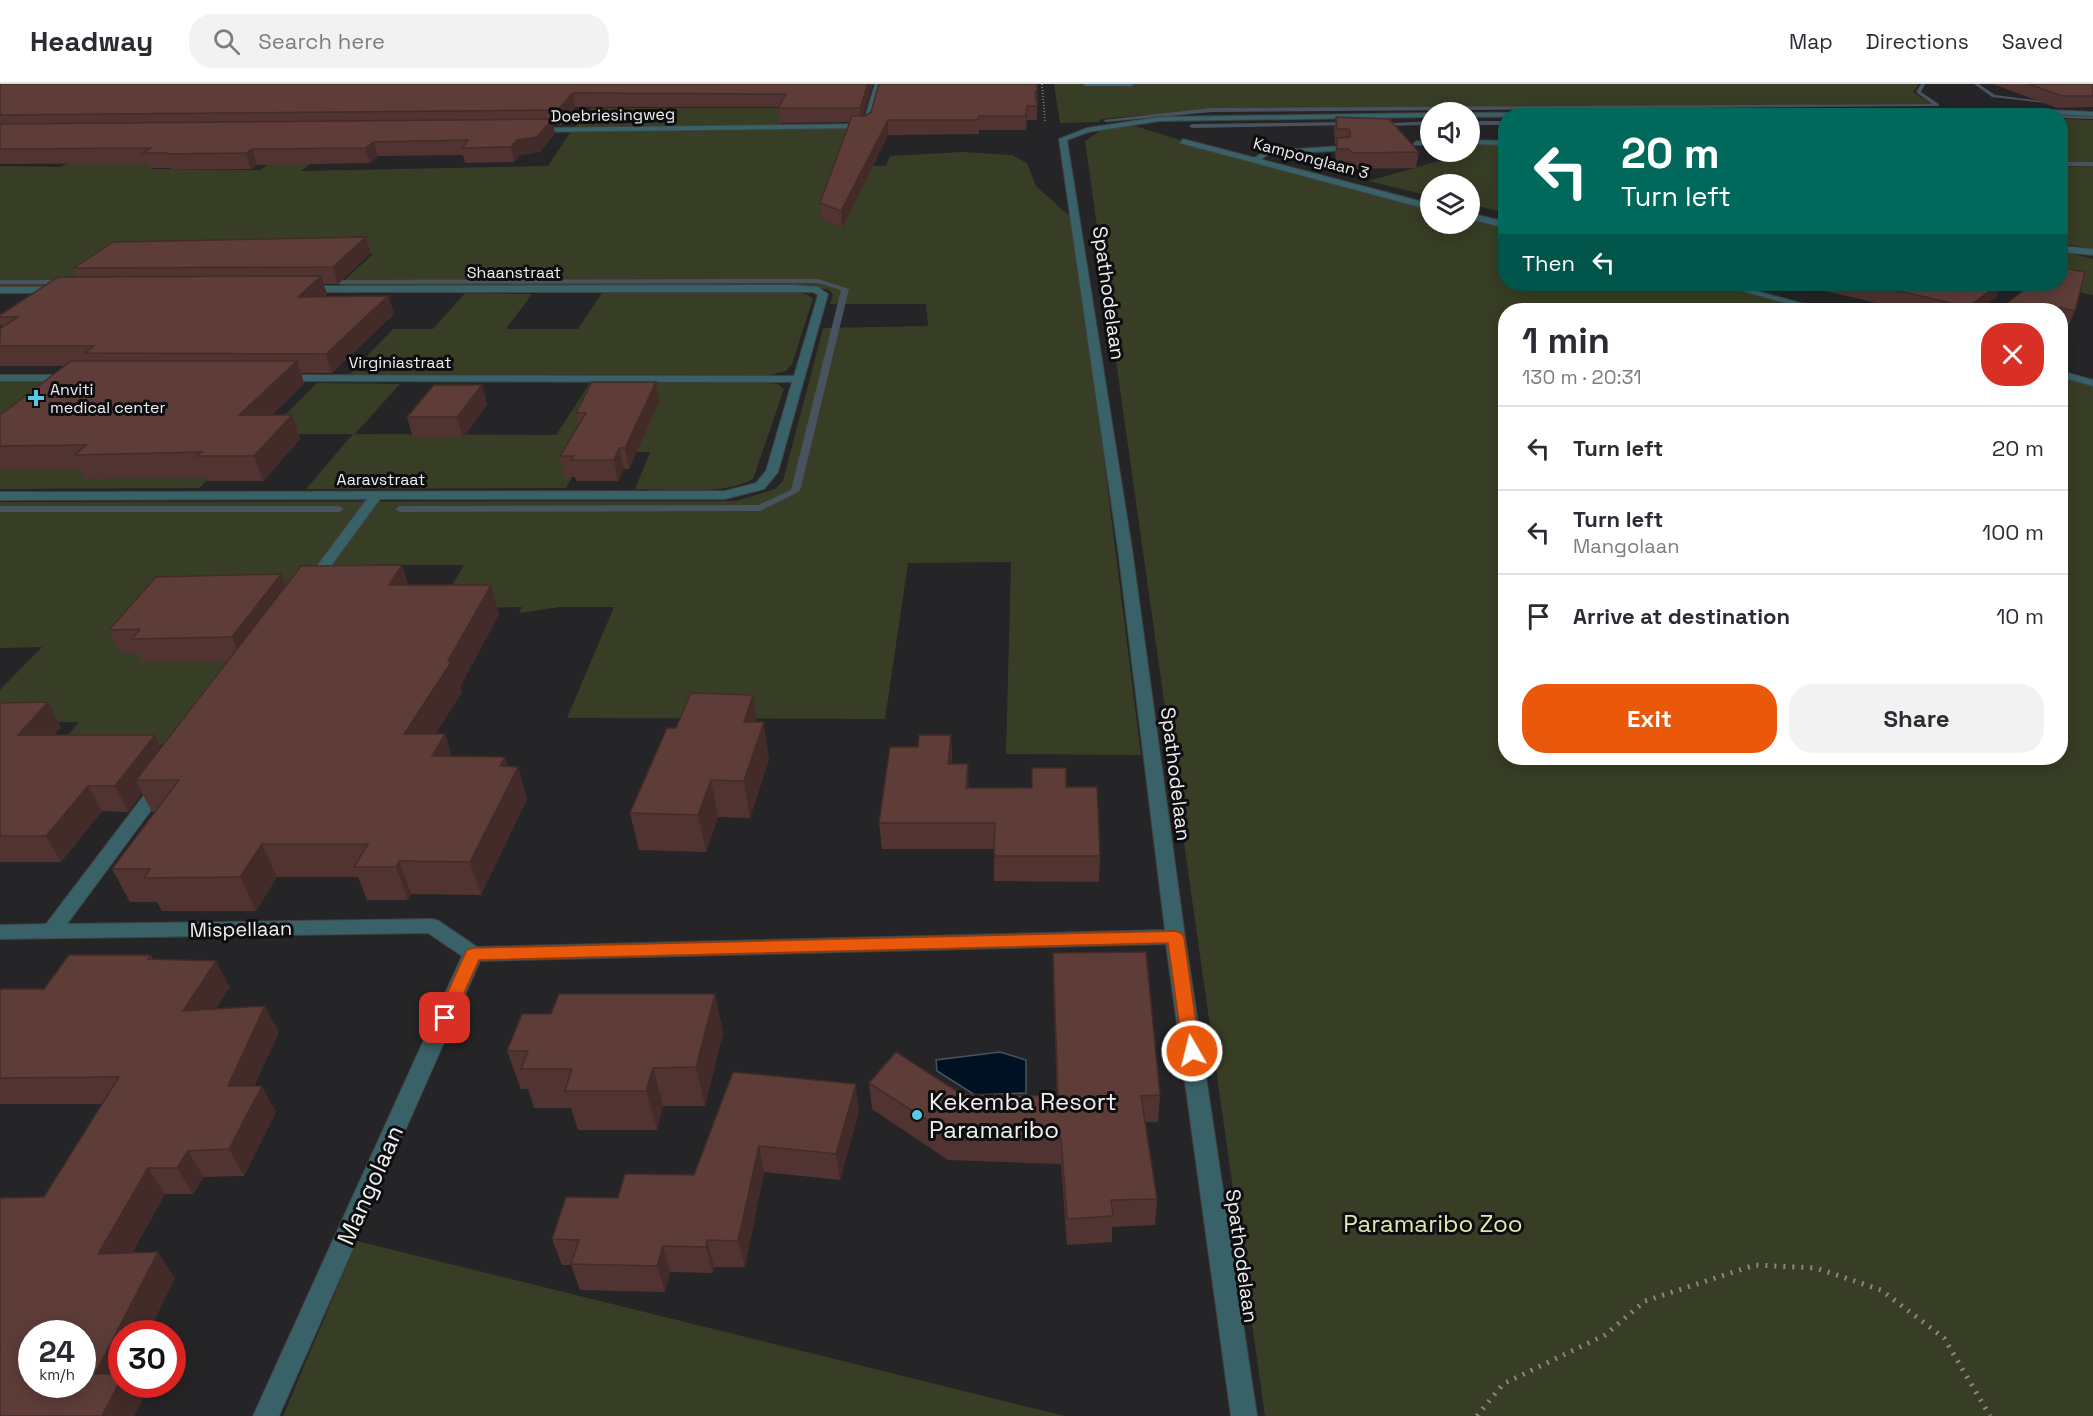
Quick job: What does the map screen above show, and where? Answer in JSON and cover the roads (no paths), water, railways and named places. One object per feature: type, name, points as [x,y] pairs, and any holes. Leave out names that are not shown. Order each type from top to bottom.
[{"type":"street","name":"Doebriesingweg","points":[[524,130],[866,126],[878,84]]},
{"type":"street","points":[[1086,84],[1131,84]]},
{"type":"street","points":[[2068,113],[2093,114]]},
{"type":"street","name":"Spathodelaan","points":[[1244,1416],[1176,937],[1125,549],[1063,139],[1092,127],[1124,126],[1144,120],[1420,115]]},
{"type":"street","points":[[1480,115],[1498,115]]},
{"type":"street","name":"Kamponglaan 3","points":[[1183,141],[1420,204]]},
{"type":"street","points":[[1480,142],[1498,143]]},
{"type":"street","points":[[1256,160],[1265,153],[1344,148]]},
{"type":"street","points":[[1480,218],[1498,223]]},
{"type":"street","points":[[2068,250],[2093,252]]},
{"type":"street","name":"Shaanstraat","points":[[296,289],[815,289],[823,294],[800,379],[772,472],[760,486]]},
{"type":"street","points":[[0,290],[71,290]]},
{"type":"street","points":[[1749,291],[1794,303]]},
{"type":"street","points":[[2068,376],[2093,382]]},
{"type":"street","points":[[0,378],[85,378]]},
{"type":"street","points":[[44,390],[61,378]]},
{"type":"street","name":"Virginiastraat","points":[[264,378],[800,379]]},
{"type":"street","name":"Aaravstraat","points":[[0,496],[725,495],[760,486]]},
{"type":"street","points":[[305,591],[376,496]]},
{"type":"street","points":[[51,932],[171,771]]},
{"type":"street","name":"Mispellaan","points":[[0,932],[432,926],[473,954]]},
{"type":"street","points":[[473,954],[1176,937]]},
{"type":"street","name":"Mangolaan","points":[[266,1416],[473,954]]},
{"type":"water","points":[[1000,1052],[1026,1060],[1026,1093],[975,1095],[937,1071],[936,1060]]},
{"type":"waterway","points":[[1502,108],[1937,105],[1918,92],[1923,84]]},
{"type":"waterway","points":[[1976,84],[1994,96],[2055,103]]},
{"type":"waterway","points":[[1106,120],[1212,110],[1498,108]]},
{"type":"waterway","points":[[2068,116],[2093,117]]},
{"type":"waterway","points":[[1378,124],[1420,123]]},
{"type":"waterway","points":[[1480,123],[1498,123]]},
{"type":"waterway","points":[[1192,126],[1352,124]]},
{"type":"waterway","points":[[2068,164],[2093,164]]},
{"type":"waterway","points":[[325,282],[818,281],[845,289],[795,491],[760,508],[400,509]]},
{"type":"waterway","points":[[0,282],[65,282]]},
{"type":"waterway","points":[[0,509],[339,509]]},
{"type":"place","name":"Anviti medical center","points":[[36,398]]},
{"type":"place","name":"Kekemba Resort Paramaribo","points":[[917,1115]]},
{"type":"park label","name":"Paramaribo Zoo","points":[[1433,1223]]}]
